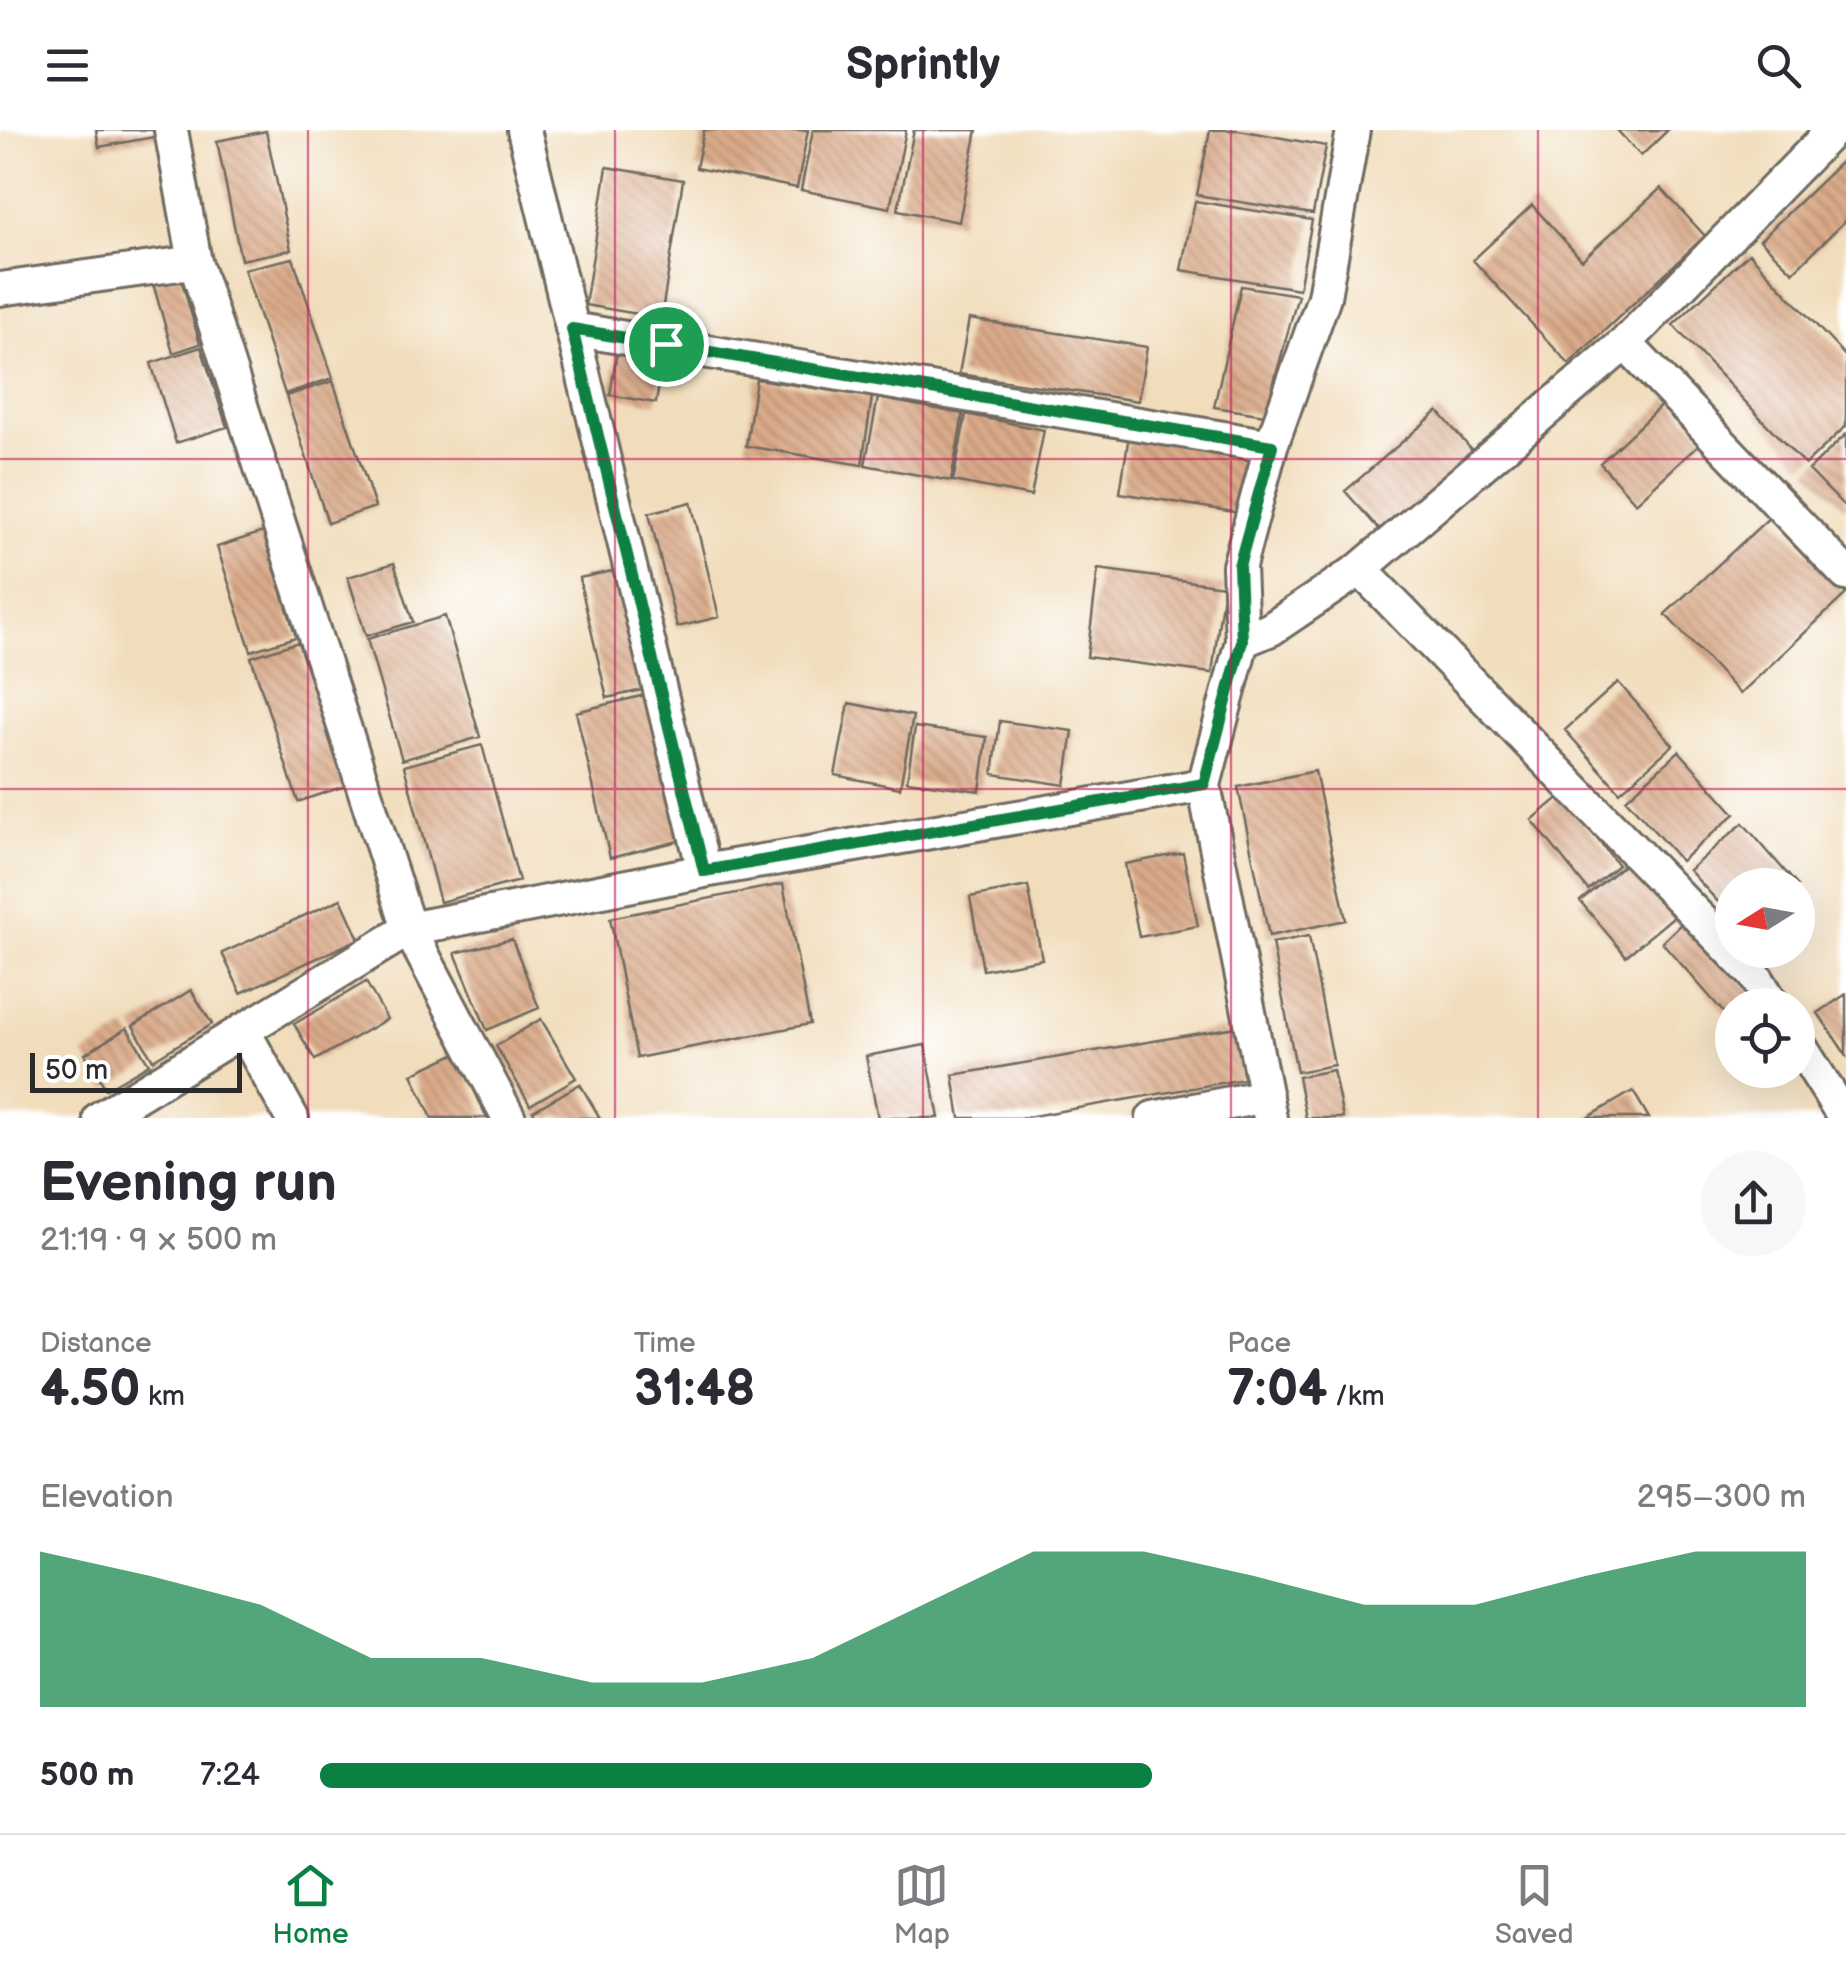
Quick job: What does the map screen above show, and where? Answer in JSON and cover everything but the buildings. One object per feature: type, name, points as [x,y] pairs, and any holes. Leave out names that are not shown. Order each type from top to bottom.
[{"type":"street","points":[[171,130],[195,262],[409,929],[509,1118]]},
{"type":"street","points":[[524,130],[704,871]]},
{"type":"street","points":[[1153,1118],[1268,1107],[1204,784],[1242,641],[1239,566],[1272,446],[1324,297],[1353,130]]},
{"type":"street","points":[[1242,641],[1271,629],[1360,569],[1624,342],[1833,130]]},
{"type":"street","points":[[0,289],[195,262]]},
{"type":"street","points":[[572,329],[1272,446]]},
{"type":"street","points":[[1624,342],[1846,574]]},
{"type":"street","points":[[1360,569],[1754,974],[1763,988]]},
{"type":"street","points":[[100,1118],[409,929],[704,871],[1204,784]]},
{"type":"street","points":[[243,1030],[292,1118]]},
{"type":"street","points":[[1815,1070],[1845,1118]]},
{"type":"route","points":[[572,329],[666,344],[1272,446],[1239,566],[1242,641],[1204,784],[704,871],[572,329]]}]
